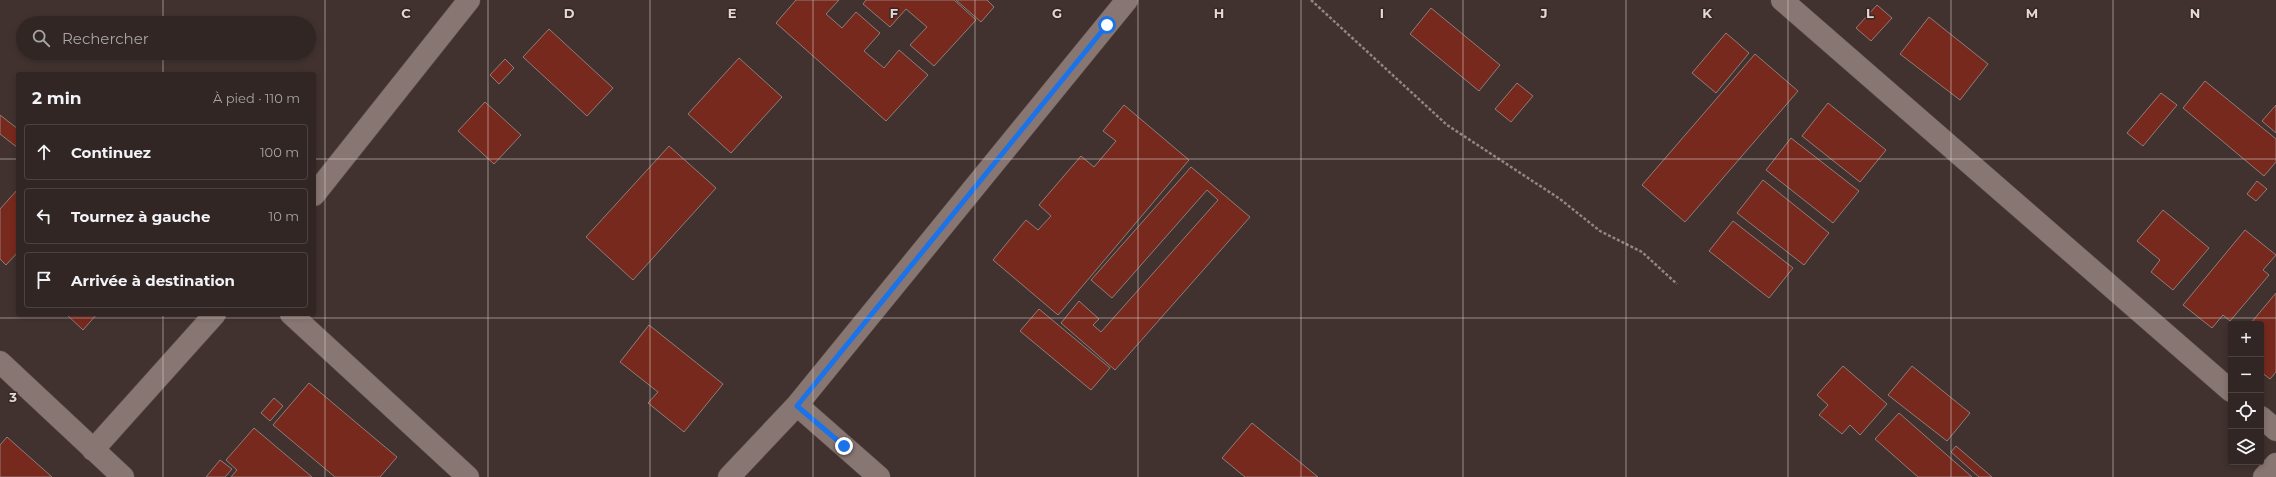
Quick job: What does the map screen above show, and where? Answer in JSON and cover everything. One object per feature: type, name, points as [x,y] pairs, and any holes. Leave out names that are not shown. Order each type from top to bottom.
[{"type":"street","points":[[316,192],[469,0]]},
{"type":"street","points":[[729,477],[797,406],[1127,0]]},
{"type":"street","points":[[1782,0],[2228,388]]},
{"type":"street","points":[[93,450],[213,316]]},
{"type":"street","points":[[293,316],[468,477]]},
{"type":"street","points":[[3,372],[123,477]]},
{"type":"street","points":[[797,406],[879,477]]},
{"type":"street","points":[[2264,420],[2276,430]]},
{"type":"street","points":[[2264,477],[2276,464]]},
{"type":"path","points":[[1311,0],[1446,124],[1560,199],[1600,231],[1642,252],[1677,284]]},
{"type":"building","points":[[796,0],[839,0],[826,14],[842,28],[856,12],[880,33],[864,51],[884,68],[899,50],[928,75],[886,121],[776,23]]},
{"type":"building","points":[[866,0],[954,0],[976,20],[934,66],[910,45],[927,27],[906,9],[890,27],[863,4]]},
{"type":"building","points":[[956,0],[987,0],[994,7],[981,22]]},
{"type":"building","points":[[1877,5],[1892,18],[1871,41],[1856,28]]},
{"type":"building","points":[[1431,8],[1500,65],[1479,91],[1410,34]]},
{"type":"building","points":[[1929,17],[1988,64],[1960,100],[1900,54]]},
{"type":"building","points":[[549,29],[613,88],[587,116],[523,57]]},
{"type":"building","points":[[1726,33],[1749,53],[1716,93],[1692,73]]},
{"type":"building","points":[[1755,54],[1798,91],[1685,222],[1642,185]]},
{"type":"building","points":[[739,58],[782,97],[731,153],[688,114]]},
{"type":"building","points":[[505,59],[514,68],[499,84],[490,75]]},
{"type":"building","points":[[2205,81],[2276,139],[2276,162],[2264,176],[2183,108]]},
{"type":"building","points":[[1517,83],[1533,96],[1511,122],[1495,109]]},
{"type":"building","points":[[2161,93],[2177,105],[2143,146],[2127,133]]},
{"type":"building","points":[[485,102],[521,135],[494,164],[458,131]]},
{"type":"building","points":[[1828,103],[1886,150],[1860,182],[1802,136]]},
{"type":"building","points":[[1124,105],[1189,160],[1058,315],[993,260],[1026,220],[1038,230],[1051,216],[1039,205],[1081,156],[1094,167],[1116,141],[1103,131]]},
{"type":"building","points":[[2276,105],[2276,133],[2262,121]]},
{"type":"building","points":[[0,115],[16,127],[16,146],[0,134]]},
{"type":"building","points":[[1791,138],[1859,191],[1833,223],[1766,170]]},
{"type":"building","points":[[669,146],[716,188],[633,280],[586,237]]},
{"type":"building","points":[[1191,167],[1250,217],[1115,370],[1061,323],[1079,301],[1099,319],[1093,325],[1101,332],[1218,200],[1207,190],[1112,298],[1091,280]]},
{"type":"building","points":[[1763,180],[1829,233],[1804,265],[1737,213]]},
{"type":"building","points":[[2257,181],[2267,189],[2256,201],[2247,194]]},
{"type":"building","points":[[16,191],[16,254],[6,265],[0,259],[0,209]]},
{"type":"building","points":[[2163,210],[2209,248],[2173,290],[2151,272],[2160,260],[2137,241]]},
{"type":"building","points":[[1733,221],[1793,268],[1769,298],[1709,251]]},
{"type":"building","points":[[2245,230],[2276,255],[2263,270],[2269,275],[2230,321],[2223,315],[2212,328],[2183,305]]},
{"type":"building","points":[[2276,293],[2276,372],[2270,379],[2264,374],[2264,321],[2253,321]]},
{"type":"building","points":[[1039,309],[1110,368],[1091,390],[1020,331]]},
{"type":"building","points":[[68,316],[95,316],[83,330]]},
{"type":"building","points":[[649,325],[723,384],[684,432],[648,403],[658,392],[620,362]]},
{"type":"building","points":[[1843,366],[1887,404],[1860,435],[1850,425],[1842,434],[1819,415],[1828,405],[1817,395]]},
{"type":"building","points":[[1912,366],[1970,413],[1947,441],[1888,395]]},
{"type":"building","points":[[309,383],[397,457],[380,477],[335,477],[273,425]]},
{"type":"building","points":[[274,398],[283,406],[270,421],[261,413]]},
{"type":"building","points":[[1899,413],[1972,477],[1918,477],[1875,439]]},
{"type":"building","points":[[1252,423],[1318,477],[1245,477],[1222,458]]},
{"type":"building","points":[[254,428],[312,477],[231,477],[237,470],[226,460]]},
{"type":"building","points":[[7,437],[52,477],[0,477],[0,445]]},
{"type":"building","points":[[1956,446],[1992,477],[1979,477],[1951,452]]},
{"type":"building","points":[[220,460],[232,469],[225,477],[206,477]]},
{"type":"route","points":[[844,446],[797,406],[1107,25]]}]
